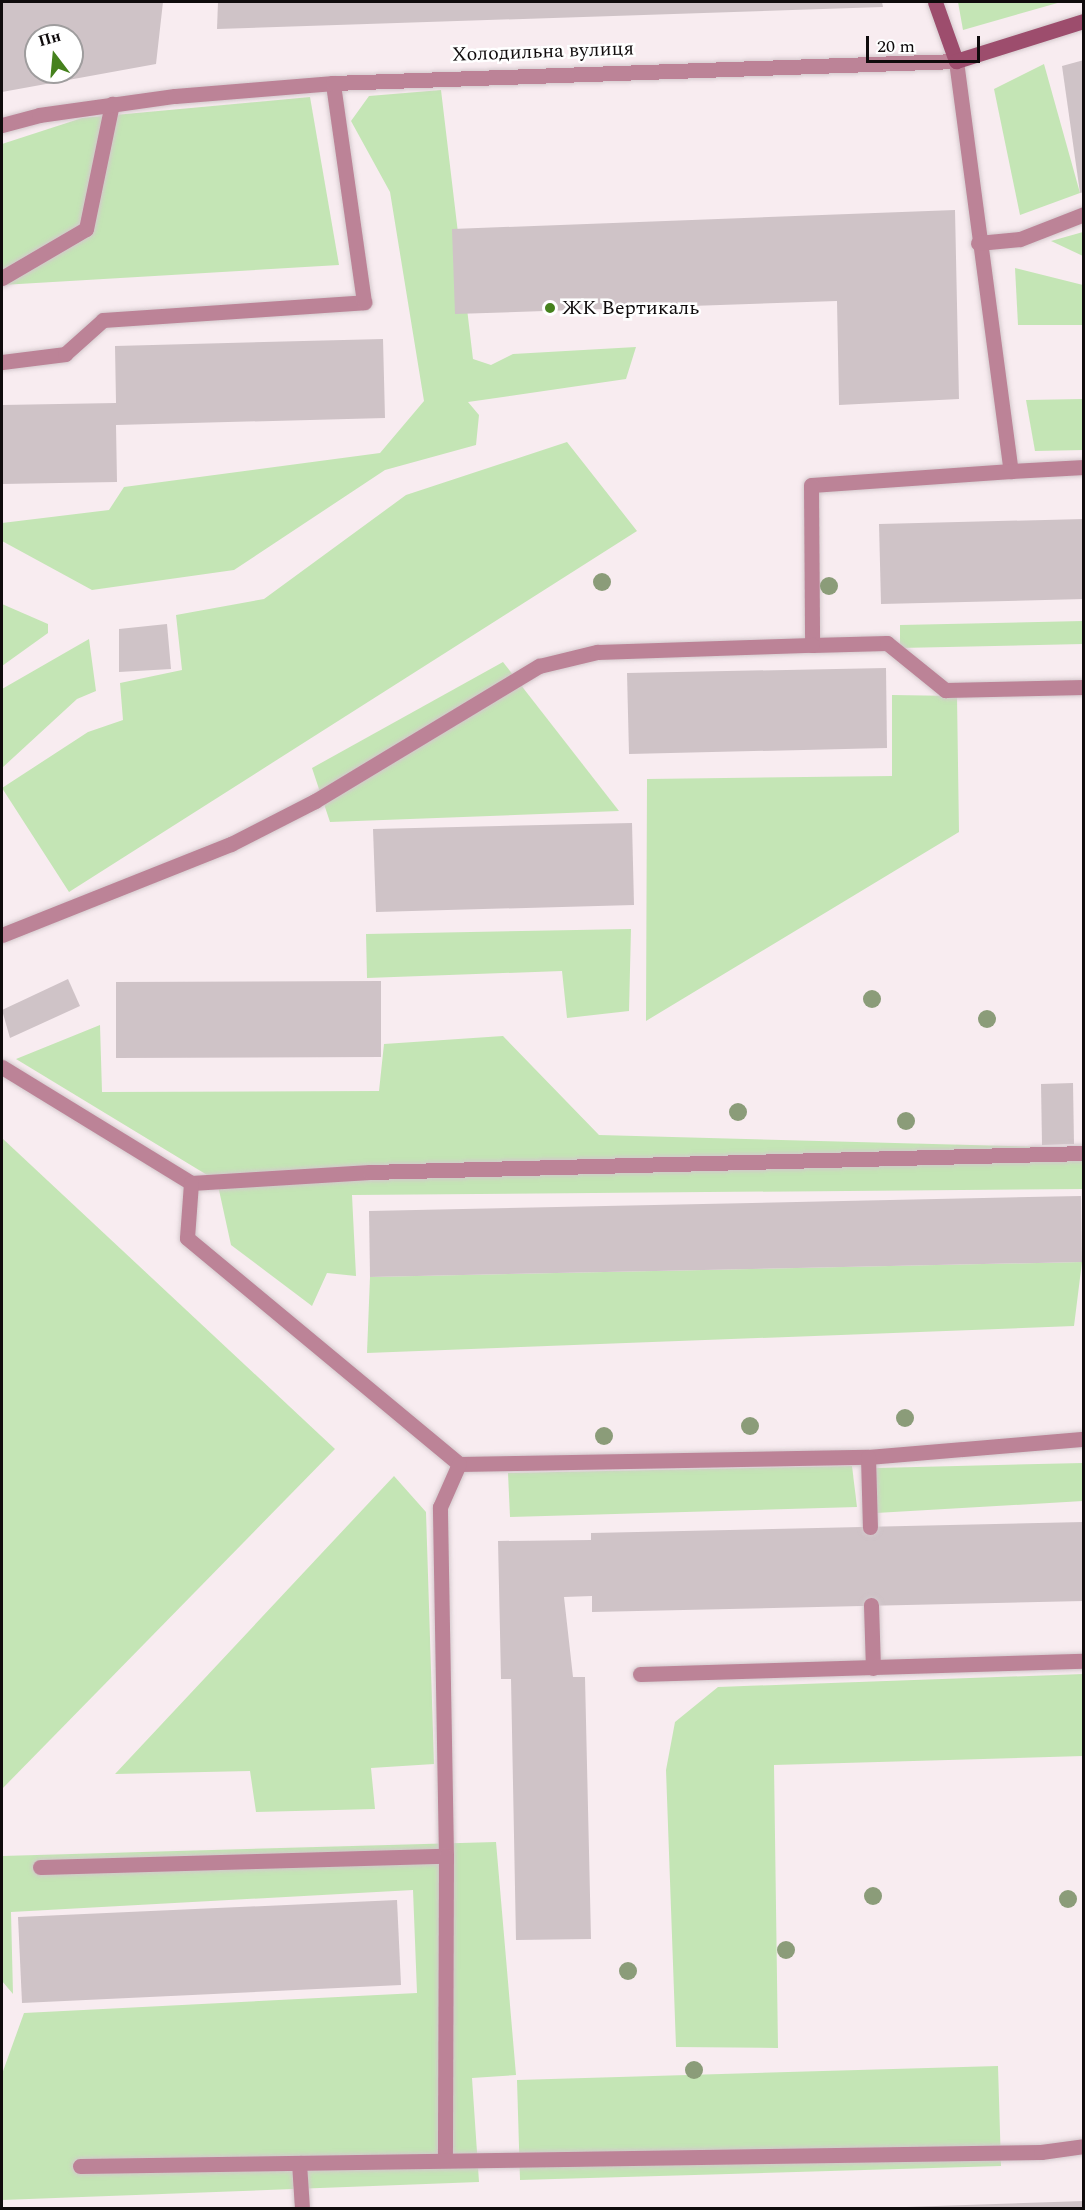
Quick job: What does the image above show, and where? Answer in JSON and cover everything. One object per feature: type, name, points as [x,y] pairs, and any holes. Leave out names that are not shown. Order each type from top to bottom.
[{"type":"street","points":[[935,2],[956,61],[978,243],[1011,471]]},
{"type":"street","name":"Холодильна вулиця","points":[[2,125],[112,105],[333,83],[956,61],[1083,21]]},
{"type":"street","points":[[2,362],[65,354],[103,320],[364,302],[333,83]]},
{"type":"street","points":[[2,278],[86,229],[112,105]]},
{"type":"street","points":[[978,243],[1020,239],[1083,214]]},
{"type":"street","points":[[812,645],[811,484],[1083,467]]},
{"type":"street","points":[[2,935],[231,844],[315,801],[539,666],[597,652],[887,643],[945,690],[1083,687]]},
{"type":"street","points":[[2,1067],[191,1183],[259,1178],[1083,1153]]},
{"type":"street","points":[[191,1183],[187,1238],[459,1464],[868,1457],[1083,1438]]},
{"type":"street","points":[[868,1457],[870,1527]]},
{"type":"street","points":[[445,2160],[446,1856],[440,1507],[459,1464]]},
{"type":"street","points":[[871,1605],[873,1668]]},
{"type":"street","points":[[640,1674],[1083,1661]]},
{"type":"street","points":[[40,1867],[446,1856]]},
{"type":"street","points":[[80,2166],[1041,2152],[1083,2146]]},
{"type":"street","points":[[299,2163],[302,2208]]},
{"type":"green space","points":[[958,2],[1061,2],[963,30]]},
{"type":"green space","points":[[1044,64],[1080,193],[1020,215],[994,89]]},
{"type":"green space","points":[[441,90],[473,359],[491,365],[513,354],[636,347],[626,379],[468,402],[479,415],[476,445],[385,470],[234,570],[92,590],[2,541],[2,523],[109,510],[124,487],[380,453],[424,401],[390,192],[351,121],[369,96]]},
{"type":"green space","points":[[310,97],[339,265],[2,285],[2,144],[82,118]]},
{"type":"green space","points":[[1083,232],[1083,256],[1051,241]]},
{"type":"green space","points":[[1015,268],[1083,285],[1083,325],[1018,325]]},
{"type":"green space","points":[[1083,399],[1083,450],[1035,451],[1026,400]]},
{"type":"green space","points":[[567,442],[637,531],[69,892],[2,788],[88,732],[123,720],[120,683],[182,670],[176,615],[264,599],[406,495]]},
{"type":"green space","points":[[2,604],[48,624],[48,633],[2,666]]},
{"type":"green space","points":[[1083,621],[1083,644],[900,648],[900,625]]},
{"type":"green space","points":[[89,639],[96,691],[77,699],[2,768],[2,689]]},
{"type":"green space","points":[[503,662],[619,811],[330,822],[312,768]]},
{"type":"green space","points":[[892,695],[957,696],[959,832],[646,1021],[647,779],[892,776]]},
{"type":"green space","points":[[631,929],[629,1011],[567,1018],[562,971],[367,978],[366,934]]},
{"type":"green space","points":[[100,1025],[102,1092],[379,1091],[384,1044],[503,1036],[599,1135],[1083,1148],[1083,1189],[352,1195],[356,1276],[327,1273],[312,1306],[231,1245],[217,1181],[16,1059]]},
{"type":"green space","points":[[2,1138],[335,1449],[2,1789]]},
{"type":"green space","points":[[1082,1262],[1074,1326],[367,1353],[370,1277]]},
{"type":"green space","points":[[1083,1463],[1083,1501],[876,1513],[876,1468]]},
{"type":"green space","points":[[852,1466],[857,1507],[510,1517],[508,1473]]},
{"type":"green space","points":[[394,1476],[426,1512],[434,1764],[371,1768],[375,1809],[256,1812],[250,1771],[115,1774]]},
{"type":"green space","points":[[1083,1674],[1083,1756],[774,1765],[778,2048],[676,2047],[666,1770],[675,1722],[718,1687]]},
{"type":"green space","points":[[496,1842],[516,2075],[472,2078],[479,2182],[2,2200],[2,2074],[24,2013],[417,1993],[413,1890],[11,1912],[13,1994],[2,1981],[2,1856]]},
{"type":"green space","points":[[998,2066],[1001,2166],[520,2180],[517,2080]]},
{"type":"building","points":[[2,2],[163,2],[156,64],[84,77],[84,24],[24,24],[24,84],[46,84],[2,92]]},
{"type":"building","points":[[218,2],[882,2],[883,7],[217,29]]},
{"type":"building","points":[[1084,60],[1084,192],[1080,193],[1062,66]]},
{"type":"building","name":"ЖК Вертикаль","points":[[955,210],[959,399],[839,405],[837,301],[455,314],[452,229]]},
{"type":"building","points":[[383,339],[385,418],[116,425],[117,482],[2,484],[2,405],[116,403],[115,346]]},
{"type":"building","points":[[1084,519],[1084,599],[881,604],[879,524]]},
{"type":"building","points":[[167,624],[171,669],[119,672],[119,629]]},
{"type":"building","points":[[886,668],[887,748],[629,754],[627,673]]},
{"type":"building","points":[[632,823],[634,905],[376,912],[373,829]]},
{"type":"building","points":[[68,979],[80,1006],[10,1038],[2,1010]]},
{"type":"building","points":[[381,981],[381,1057],[116,1058],[116,982]]},
{"type":"building","points":[[1073,1083],[1074,1144],[1042,1145],[1041,1084]]},
{"type":"building","points":[[1081,1196],[1082,1262],[370,1277],[369,1211]]},
{"type":"building","points":[[1084,1522],[1084,1601],[592,1612],[592,1596],[564,1597],[573,1677],[585,1677],[591,1939],[516,1940],[511,1679],[501,1679],[498,1541],[591,1540],[591,1533]]},
{"type":"building","points":[[397,1900],[401,1985],[22,2003],[18,1917]]},
{"type":"building","points":[[1084,2201],[1084,2208],[906,2208],[906,2207]]},
{"type":"place","name":"ЖК Вертикаль","points":[[550,308]]}]
